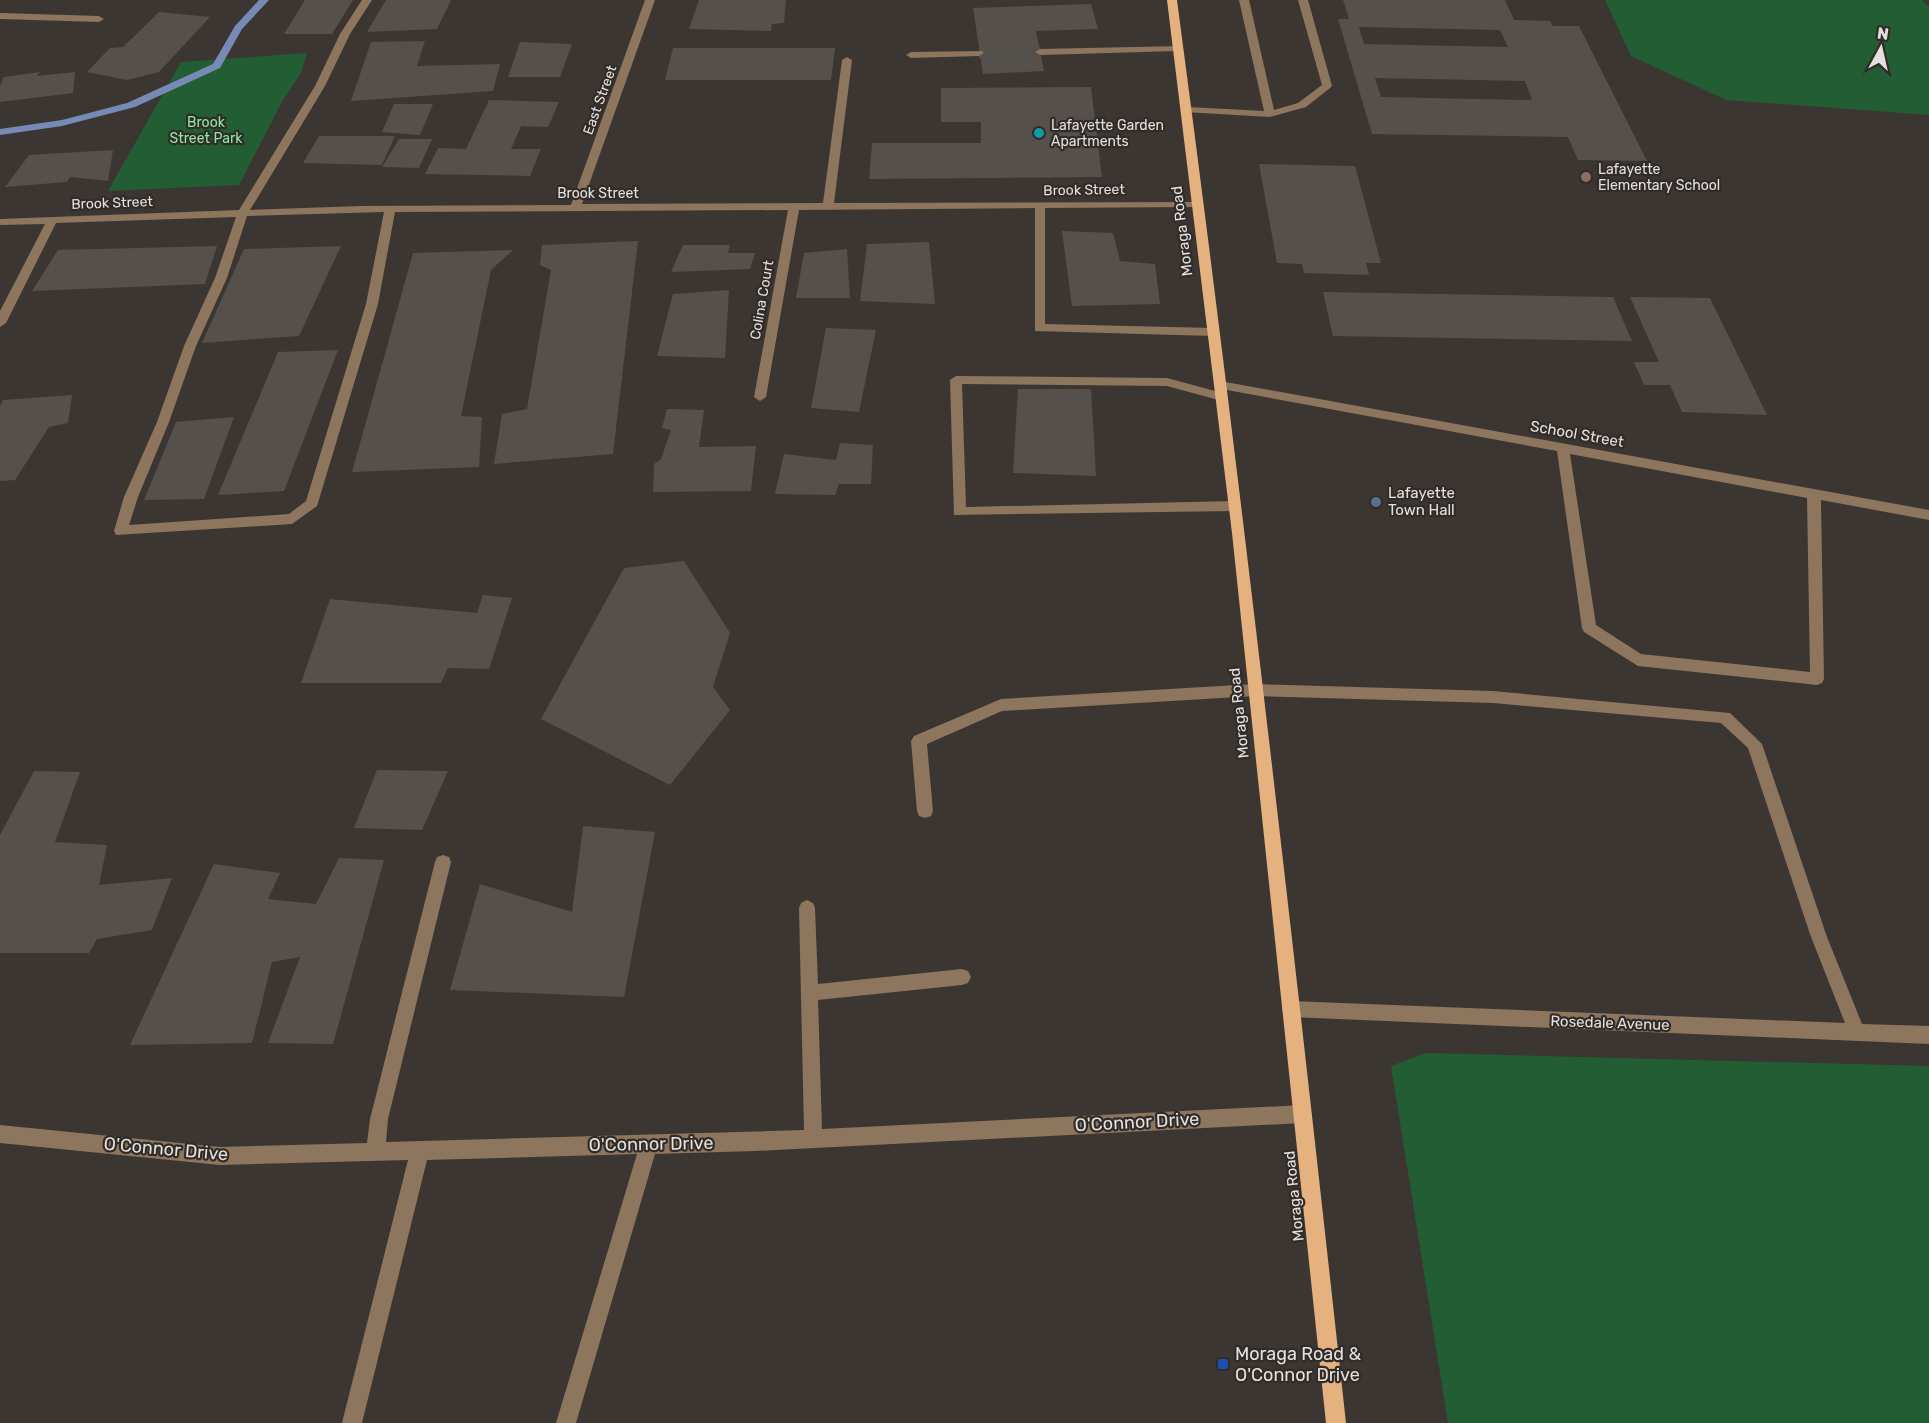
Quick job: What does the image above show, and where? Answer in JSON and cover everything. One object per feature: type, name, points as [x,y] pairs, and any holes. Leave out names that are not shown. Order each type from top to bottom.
[{"type":"main road","name":"Moraga Road","points":[[1172,0],[1188,110],[1196,204],[1221,391],[1336,1423]]},
{"type":"street","points":[[367,0],[345,34],[320,86],[243,213],[221,278],[190,346],[163,422],[131,497],[121,531],[292,519],[312,503],[372,304],[390,209]]},
{"type":"street","name":"East Street","points":[[575,208],[650,0]]},
{"type":"street","points":[[1244,0],[1270,114]]},
{"type":"street","points":[[1188,110],[1270,114],[1302,105],[1327,87],[1303,0]]},
{"type":"street","points":[[0,16],[99,18]]},
{"type":"street","points":[[1040,52],[1178,48]]},
{"type":"street","points":[[911,55],[979,53]]},
{"type":"street","points":[[828,207],[847,60]]},
{"type":"street","name":"Brook Street","points":[[0,222],[390,209],[1196,204]]},
{"type":"street","points":[[1040,205],[1039,328],[1213,332]]},
{"type":"street","name":"Colina Court","points":[[760,397],[794,208]]},
{"type":"street","points":[[0,322],[52,220]]},
{"type":"street","name":"School Street","points":[[1234,506],[959,512],[956,380],[1167,382],[1563,448],[1929,515]]},
{"type":"street","points":[[1563,448],[1589,628],[1638,660],[1817,679],[1814,494]]},
{"type":"street","points":[[925,811],[919,741],[1001,705],[1255,690],[1493,697],[1725,717],[1754,744],[1820,937],[1857,1032]]},
{"type":"street","points":[[376,1151],[379,1119],[443,862]]},
{"type":"street","points":[[807,908],[813,1138]]},
{"type":"street","points":[[810,993],[962,977]]},
{"type":"street","name":"Rosedale Avenue","points":[[1291,1009],[1929,1035]]},
{"type":"street","name":"O'Connor Drive","points":[[0,1134],[220,1156],[813,1138],[1303,1114]]},
{"type":"street","points":[[566,1423],[649,1144]]},
{"type":"street","points":[[352,1423],[420,1150]]},
{"type":"green space","points":[[1605,0],[1922,0],[1929,7],[1929,115],[1726,100],[1631,56]]},
{"type":"green space","name":"Brook Street Park","points":[[307,53],[301,73],[283,100],[239,185],[108,191],[181,62]]},
{"type":"green space","points":[[1426,1053],[1929,1066],[1929,1423],[1448,1423],[1391,1066]]},
{"type":"building","points":[[305,0],[353,0],[332,34],[284,34]]},
{"type":"building","points":[[386,0],[451,0],[437,29],[367,32]]},
{"type":"building","points":[[699,0],[786,0],[784,23],[772,24],[771,31],[689,29]]},
{"type":"building","points":[[1343,0],[1505,0],[1514,20],[1550,21],[1553,26],[1579,26],[1647,161],[1578,160],[1568,137],[1372,134],[1338,19],[1349,19]],"holes":[[[1359,27],[1500,30],[1508,47],[1364,44]],[[1375,78],[1525,81],[1532,100],[1381,97]]]},
{"type":"building","points":[[1091,4],[1098,29],[1036,31],[1044,71],[983,74],[973,8]]},
{"type":"building","points":[[159,12],[210,17],[159,72],[127,80],[87,72],[110,48],[123,47]]},
{"type":"building","points":[[425,41],[417,66],[500,64],[493,91],[351,101],[371,42]]},
{"type":"building","points":[[520,42],[572,44],[560,77],[508,77]]},
{"type":"building","points":[[673,48],[835,48],[831,80],[665,80]]},
{"type":"building","points":[[40,72],[37,76],[75,72],[73,93],[0,102],[0,86],[4,77]]},
{"type":"building","name":"Lafayette Garden Apartments","points":[[1091,87],[1102,177],[869,179],[872,143],[981,143],[981,122],[941,122],[941,88]]},
{"type":"building","points":[[489,100],[559,102],[548,127],[521,126],[511,149],[541,149],[530,176],[425,174],[438,148],[466,149]]},
{"type":"building","points":[[394,104],[433,104],[420,135],[382,132]]},
{"type":"building","points":[[319,136],[395,136],[382,165],[303,163]]},
{"type":"building","points":[[399,139],[432,139],[419,168],[382,167]]},
{"type":"building","points":[[113,150],[108,181],[70,177],[67,182],[5,187],[29,155]]},
{"type":"building","points":[[1259,164],[1355,166],[1381,263],[1366,263],[1369,275],[1304,273],[1302,264],[1277,263]]},
{"type":"building","points":[[1062,231],[1113,233],[1120,261],[1155,264],[1160,304],[1072,306]]},
{"type":"building","points":[[638,241],[613,454],[494,464],[502,414],[527,409],[551,270],[540,265],[542,245]]},
{"type":"building","points":[[929,242],[935,304],[860,301],[867,244]]},
{"type":"building","points":[[683,245],[730,245],[728,253],[755,253],[750,269],[671,272]]},
{"type":"building","points":[[217,246],[205,284],[32,291],[58,250]]},
{"type":"building","points":[[341,246],[299,336],[202,343],[244,249]]},
{"type":"building","points":[[847,249],[850,298],[796,298],[804,253]]},
{"type":"building","points":[[513,250],[491,270],[461,416],[482,417],[479,467],[352,472],[413,253]]},
{"type":"building","points":[[729,290],[725,358],[657,356],[673,294]]},
{"type":"building","points":[[1323,292],[1613,297],[1632,341],[1333,336]]},
{"type":"building","points":[[1630,297],[1710,298],[1767,415],[1682,412],[1670,385],[1644,385],[1634,362],[1659,362]]},
{"type":"building","points":[[826,328],[876,330],[859,412],[811,408]]},
{"type":"building","points":[[338,350],[284,491],[218,495],[278,352]]},
{"type":"building","points":[[1018,389],[1091,389],[1096,476],[1013,473]]},
{"type":"building","points":[[72,395],[68,423],[49,427],[15,480],[0,481],[0,406],[3,400]]},
{"type":"building","points":[[667,409],[704,410],[699,447],[756,446],[751,491],[653,492],[654,464],[661,459],[671,430],[662,428]]},
{"type":"building","points":[[234,417],[204,499],[144,500],[176,422]]},
{"type":"building","points":[[840,443],[873,445],[871,484],[839,484],[835,495],[775,494],[784,454],[836,460]]},
{"type":"building","points":[[684,561],[730,633],[713,687],[730,710],[670,785],[541,719],[624,568]]},
{"type":"building","points":[[483,595],[512,598],[489,669],[448,668],[441,683],[301,683],[330,599],[477,613]]},
{"type":"building","points":[[377,770],[448,771],[422,830],[354,828]]},
{"type":"building","points":[[34,771],[80,772],[55,842],[107,845],[99,885],[172,878],[152,930],[97,939],[89,953],[0,953],[0,835]]},
{"type":"building","points":[[583,826],[655,832],[624,997],[450,990],[480,884],[572,912]]},
{"type":"building","points":[[339,858],[384,860],[333,1044],[268,1043],[300,957],[272,962],[252,1043],[130,1045],[214,864],[280,873],[268,899],[316,904]]},
{"type":"waterway","points":[[0,132],[62,123],[131,105],[217,66],[238,28],[264,0]]},
{"type":"tunnel","points":[[979,53],[1040,52]]},
{"type":"place","name":"Lafayette Garden Apartments","points":[[1039,133]]},
{"type":"place","name":"Lafayette Elementary School","points":[[1586,177]]},
{"type":"place","name":"Lafayette Town Hall","points":[[1376,502]]},
{"type":"place","name":"Moraga Road & O'Connor Drive","points":[[1223,1364]]}]
